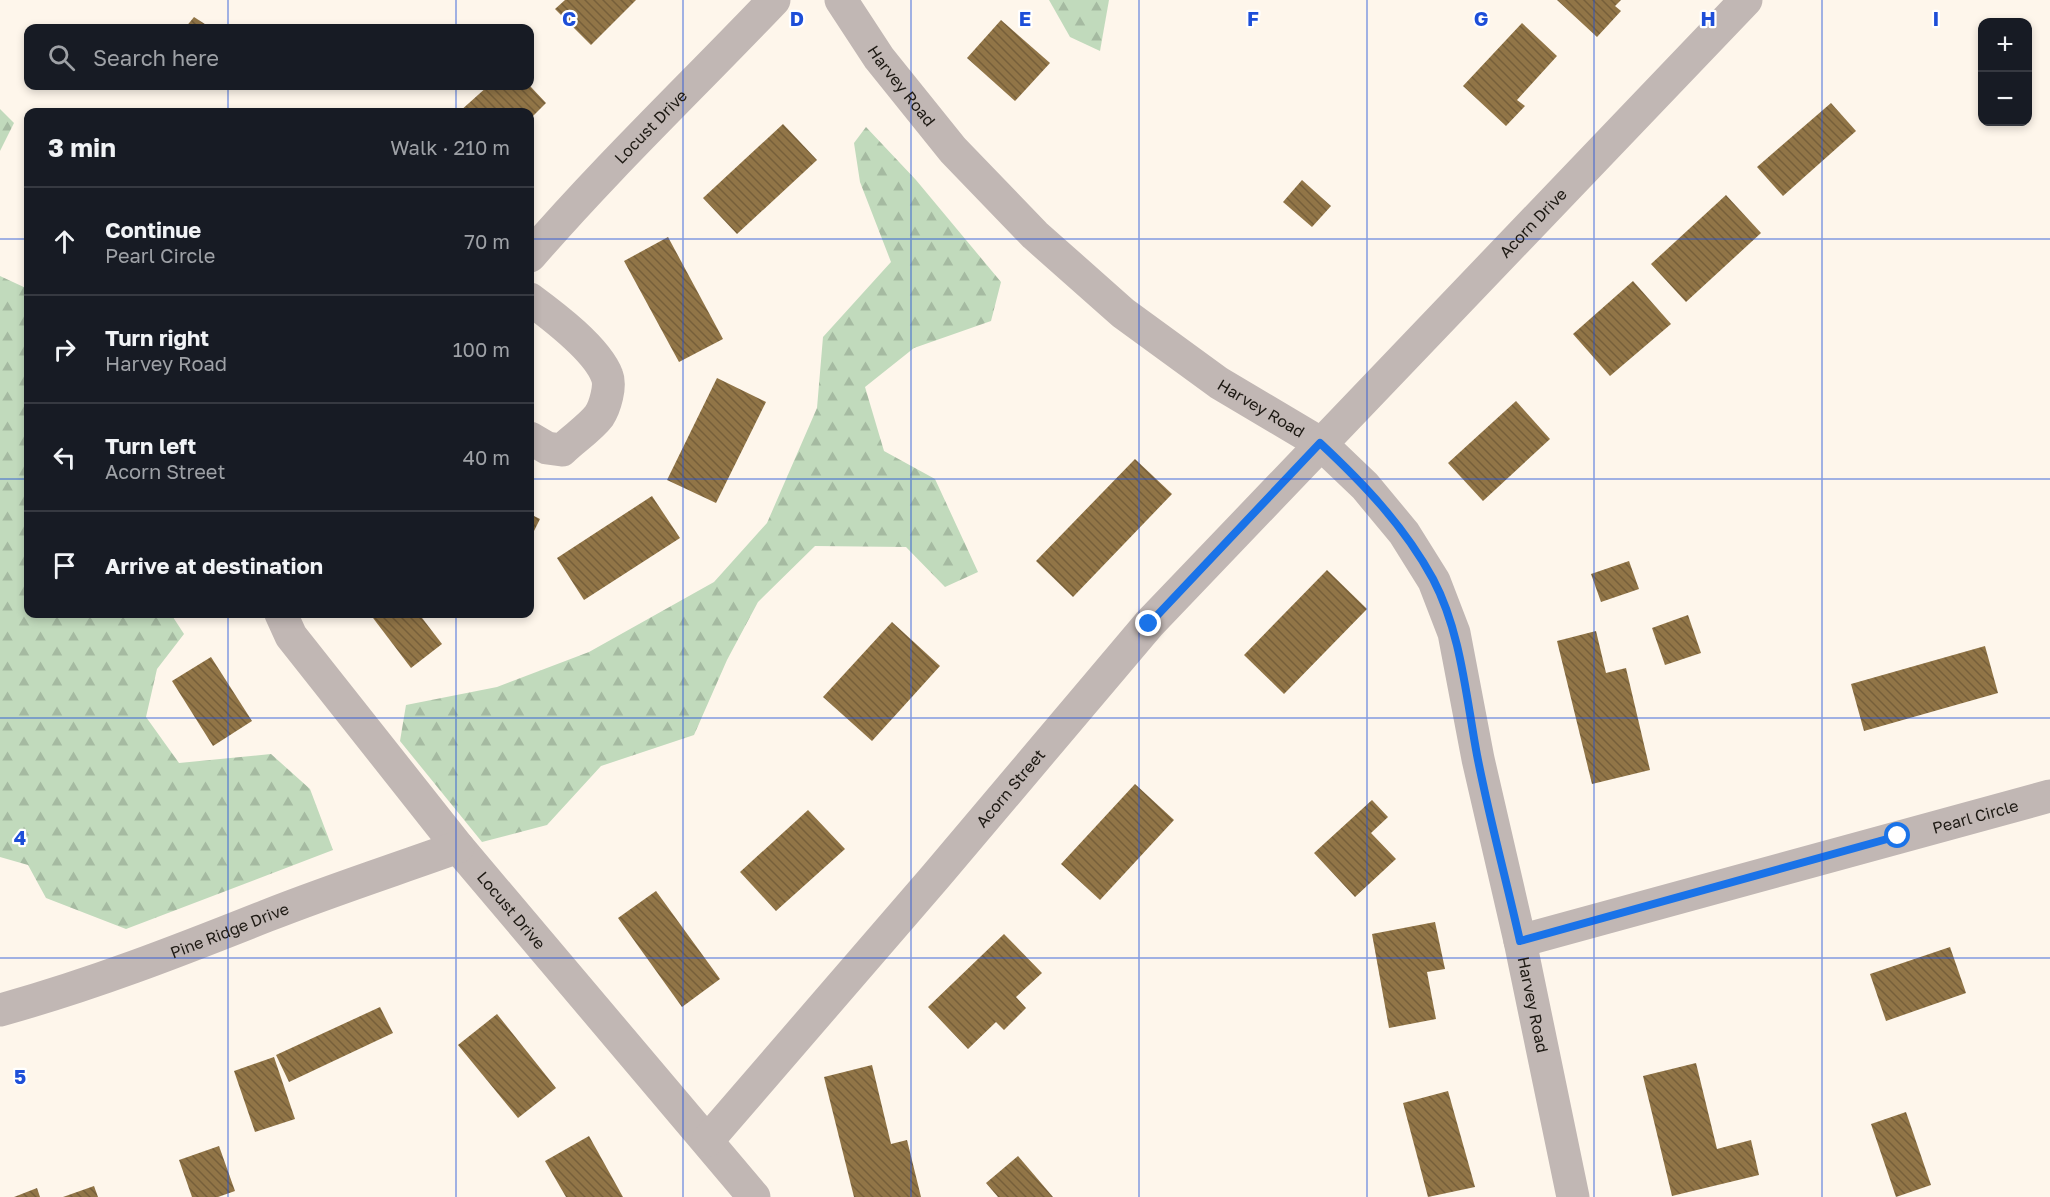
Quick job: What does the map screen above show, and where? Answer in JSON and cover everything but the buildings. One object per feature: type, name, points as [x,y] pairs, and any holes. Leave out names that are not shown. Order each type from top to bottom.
[{"type":"street","name":"Locust Drive","points":[[534,251],[586,191],[664,115],[774,0]]},
{"type":"street","name":"Harvey Road","points":[[841,0],[879,58],[953,150],[1035,235],[1143,327],[1219,383],[1320,443],[1365,486],[1404,533],[1434,581],[1454,633],[1478,759],[1520,941],[1573,1197]]},
{"type":"street","name":"Acorn Drive","points":[[1320,443],[1746,0]]},
{"type":"street","points":[[534,302],[573,335],[601,364],[609,379],[606,397],[599,416],[561,450],[546,448],[534,440]]},
{"type":"street","name":"Acorn Street","points":[[708,1140],[1149,624],[1320,443]]},
{"type":"street","name":"Locust Drive","points":[[283,618],[291,636],[458,847],[754,1197]]},
{"type":"street","name":"Pearl Circle","points":[[1520,941],[2050,796]]},
{"type":"street","name":"Pine Ridge Drive","points":[[0,1010],[103,979],[186,949],[267,915],[458,847]]},
{"type":"green space","points":[[1049,0],[1109,0],[1100,51],[1070,37]]},
{"type":"green space","points":[[0,109],[14,123],[0,151]]},
{"type":"green space","points":[[866,127],[916,180],[1001,282],[991,321],[914,348],[865,387],[884,451],[935,479],[978,572],[945,587],[906,547],[815,546],[758,602],[727,660],[694,735],[601,766],[547,825],[482,842],[400,741],[406,705],[497,687],[589,652],[714,582],[767,523],[817,408],[823,337],[891,262],[860,182],[854,143]]},
{"type":"green space","points":[[0,276],[24,287],[24,618],[174,618],[184,634],[157,669],[146,717],[179,763],[271,754],[310,789],[333,850],[126,929],[46,898],[28,865],[0,857]]},
{"type":"route","points":[[1149,624],[1320,443],[1365,486],[1404,533],[1434,581],[1454,633],[1478,759],[1520,941],[1898,836]]}]
